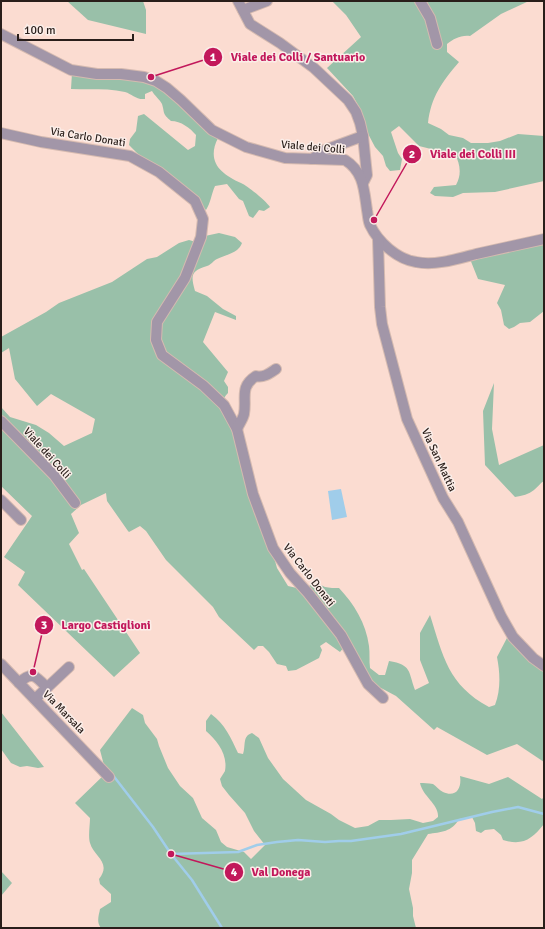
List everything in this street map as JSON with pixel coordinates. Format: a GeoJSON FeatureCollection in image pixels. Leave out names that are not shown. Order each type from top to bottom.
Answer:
{"type":"FeatureCollection","features":[{"type":"Feature","properties":{"kind":"street"},"geometry":{"type":"LineString","coordinates":[[267,1],[240,6],[250,24],[280,43],[314,68],[348,100],[356,112],[363,136],[367,175],[363,183]]}},
{"type":"Feature","properties":{"kind":"street"},"geometry":{"type":"LineString","coordinates":[[420,1],[430,18],[437,44]]}},
{"type":"Feature","properties":{"kind":"street","name":"Viale dei Colli"},"geometry":{"type":"LineString","coordinates":[[1,34],[71,70],[97,74],[121,74],[144,77],[156,81],[181,100],[212,130],[230,140],[256,151],[285,158],[345,160],[353,165],[359,173],[363,183],[370,224],[378,238],[396,254],[415,262],[432,263],[544,239]]}},
{"type":"Feature","properties":{"kind":"street","name":"Via Carlo Donati"},"geometry":{"type":"LineString","coordinates":[[1,133],[48,143],[130,156],[158,172],[195,201],[203,219],[201,238],[185,278],[157,322],[156,340],[162,354],[204,386],[224,405],[237,429],[253,494],[273,548],[290,573],[341,635],[368,684],[383,698]]}},
{"type":"Feature","properties":{"kind":"street"},"geometry":{"type":"LineString","coordinates":[[312,159],[325,150],[363,136]]}},
{"type":"Feature","properties":{"kind":"street","name":"Via San Mattia"},"geometry":{"type":"LineString","coordinates":[[378,238],[380,307],[382,324],[407,419],[443,498],[458,522],[501,616],[513,637],[532,658],[544,666]]}},
{"type":"Feature","properties":{"kind":"street"},"geometry":{"type":"LineString","coordinates":[[237,429],[244,415],[245,388],[250,380],[256,376],[260,377],[276,369]]}},
{"type":"Feature","properties":{"kind":"street","name":"Viale dei Colli"},"geometry":{"type":"LineString","coordinates":[[1,421],[54,474],[75,503]]}},
{"type":"Feature","properties":{"kind":"street"},"geometry":{"type":"LineString","coordinates":[[1,500],[21,520]]}},
{"type":"Feature","properties":{"kind":"street","name":"Via Marsala"},"geometry":{"type":"LineString","coordinates":[[1,664],[109,777]]}},
{"type":"Feature","properties":{"kind":"street"},"geometry":{"type":"LineString","coordinates":[[35,699],[69,667]]}},
{"type":"Feature","properties":{"kind":"street"},"geometry":{"type":"LineString","coordinates":[[19,683],[27,676],[32,675],[36,676],[47,688]]}},
{"type":"Feature","properties":{"kind":"green space"},"geometry":{"type":"Polygon","coordinates":[[[67,1],[143,1],[146,10],[146,34],[88,20],[67,1]]]}},
{"type":"Feature","properties":{"kind":"green space"},"geometry":{"type":"Polygon","coordinates":[[[332,1],[529,1],[501,14],[470,36],[460,37],[447,44],[447,52],[459,62],[438,90],[429,114],[428,123],[441,129],[449,135],[463,138],[471,143],[500,141],[518,134],[544,136],[544,181],[495,192],[463,193],[453,197],[435,196],[430,193],[434,187],[456,185],[458,181],[460,169],[455,154],[419,146],[399,126],[391,132],[398,153],[402,159],[400,170],[390,171],[386,166],[383,156],[375,147],[365,128],[359,107],[353,96],[327,68],[361,37],[346,15],[332,1]]]}},
{"type":"Feature","properties":{"kind":"green space"},"geometry":{"type":"Polygon","coordinates":[[[72,73],[141,79],[153,83],[172,97],[199,123],[218,138],[214,154],[215,160],[222,171],[227,176],[252,190],[270,207],[264,211],[259,210],[253,218],[249,216],[243,201],[239,199],[227,184],[215,186],[206,210],[183,188],[140,156],[129,145],[130,139],[136,131],[138,116],[144,114],[188,150],[195,146],[196,135],[194,132],[185,125],[171,121],[164,113],[162,104],[152,91],[145,94],[145,99],[142,99],[119,91],[71,89],[72,73]]]}},
{"type":"Feature","properties":{"kind":"green space"},"geometry":{"type":"Polygon","coordinates":[[[219,233],[235,237],[242,243],[238,249],[230,254],[197,270],[193,275],[193,281],[195,291],[207,296],[223,309],[236,316],[236,320],[215,312],[203,342],[228,372],[224,381],[228,387],[228,393],[224,399],[224,406],[227,411],[260,527],[269,539],[277,568],[288,586],[310,591],[309,586],[316,584],[339,588],[354,607],[365,629],[369,646],[370,668],[379,675],[385,675],[389,661],[402,665],[408,670],[415,690],[429,683],[420,660],[420,633],[430,615],[439,644],[449,668],[456,679],[464,689],[489,707],[495,705],[497,699],[499,669],[497,657],[508,636],[539,668],[544,671],[544,762],[517,744],[487,755],[437,727],[434,730],[396,696],[381,688],[368,689],[345,646],[340,652],[326,642],[320,646],[322,650],[319,658],[296,670],[288,671],[286,666],[277,664],[263,646],[258,646],[254,650],[219,617],[213,607],[166,560],[146,531],[140,526],[129,532],[107,501],[106,493],[81,505],[71,514],[79,533],[69,544],[82,570],[84,569],[140,653],[114,677],[18,585],[25,572],[4,557],[32,516],[1,486],[1,407],[10,417],[36,425],[49,433],[64,446],[92,433],[95,419],[51,394],[37,406],[15,379],[9,348],[1,353],[1,337],[59,303],[112,282],[147,259],[157,257],[179,243],[189,240],[196,242],[205,236],[219,233]]]}},
{"type":"Feature","properties":{"kind":"green space"},"geometry":{"type":"Polygon","coordinates":[[[544,243],[544,311],[530,322],[520,323],[509,329],[504,325],[501,310],[497,303],[505,285],[478,279],[470,259],[544,243]]]}},
{"type":"Feature","properties":{"kind":"green space"},"geometry":{"type":"Polygon","coordinates":[[[494,383],[492,429],[499,465],[544,445],[544,481],[528,494],[515,497],[485,465],[483,411],[494,383]]]}},
{"type":"Feature","properties":{"kind":"green space"},"geometry":{"type":"Polygon","coordinates":[[[132,708],[143,715],[145,723],[157,739],[168,768],[180,786],[193,798],[202,818],[216,830],[221,842],[227,847],[244,852],[251,859],[265,845],[254,831],[245,813],[222,786],[220,779],[225,771],[225,759],[221,748],[206,731],[206,721],[211,714],[224,727],[238,753],[243,754],[247,736],[252,733],[259,738],[268,758],[283,779],[306,800],[355,828],[368,826],[379,820],[410,819],[423,823],[433,821],[438,817],[438,812],[434,804],[424,792],[420,783],[433,784],[443,792],[451,794],[455,793],[459,788],[460,776],[489,784],[508,777],[542,799],[544,797],[544,824],[535,834],[522,842],[510,842],[503,840],[501,835],[494,829],[485,830],[481,833],[476,831],[475,823],[472,817],[459,819],[453,827],[446,831],[428,834],[412,860],[412,873],[409,889],[416,928],[101,928],[98,921],[100,909],[111,902],[111,894],[100,884],[99,879],[104,868],[89,840],[90,818],[75,803],[106,773],[100,750],[132,708]]]}},
{"type":"Feature","properties":{"kind":"green space"},"geometry":{"type":"Polygon","coordinates":[[[1,712],[44,767],[20,767],[11,763],[1,749],[1,712]]]}},
{"type":"Feature","properties":{"kind":"green space"},"geometry":{"type":"Polygon","coordinates":[[[1,871],[12,883],[1,896],[1,871]]]}},
{"type":"Feature","properties":{"kind":"water"},"geometry":{"type":"Polygon","coordinates":[[[341,489],[347,517],[332,520],[328,491],[341,489]]]}},
{"type":"Feature","properties":{"kind":"waterway"},"geometry":{"type":"LineString","coordinates":[[112,774],[192,880],[222,928]]}},
{"type":"Feature","properties":{"kind":"waterway"},"geometry":{"type":"LineString","coordinates":[[171,854],[238,852],[257,845],[298,840],[325,842],[351,841],[401,834],[518,807],[544,814]]}},
{"type":"Feature","properties":{"kind":"place","name":"Viale dei Colli / Santuario"},"geometry":{"type":"Point","coordinates":[151,77]}},
{"type":"Feature","properties":{"kind":"place","name":"Viale dei Colli III"},"geometry":{"type":"Point","coordinates":[374,220]}},
{"type":"Feature","properties":{"kind":"place","name":"Largo Castiglioni"},"geometry":{"type":"Point","coordinates":[33,672]}},
{"type":"Feature","properties":{"kind":"place","name":"Val Donega"},"geometry":{"type":"Point","coordinates":[171,854]}}]}
